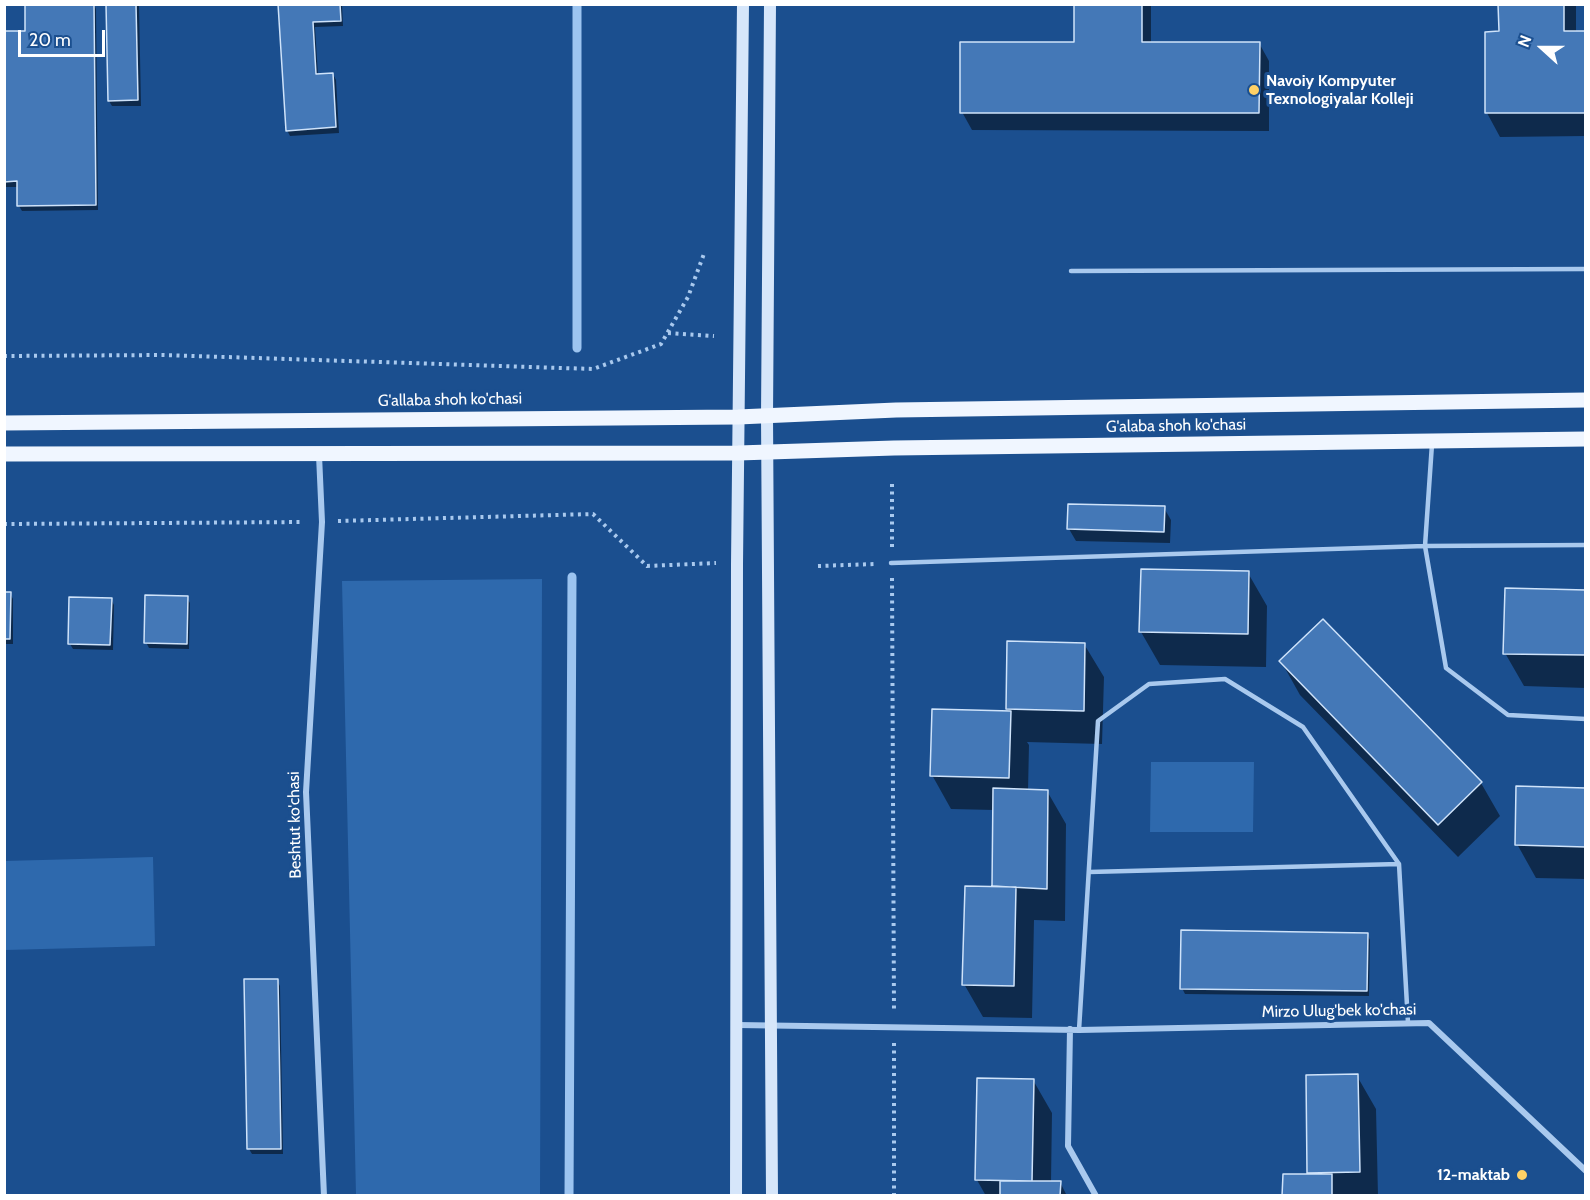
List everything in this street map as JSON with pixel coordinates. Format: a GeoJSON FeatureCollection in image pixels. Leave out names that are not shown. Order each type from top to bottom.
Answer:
{"type":"FeatureCollection","features":[{"type":"Feature","properties":{"kind":"main road"},"geometry":{"type":"LineString","coordinates":[[736,1196],[738,417],[743,4]]}},
{"type":"Feature","properties":{"kind":"main road"},"geometry":{"type":"LineString","coordinates":[[770,4],[767,416],[772,1196]]}},
{"type":"Feature","properties":{"kind":"main road","name":"G'alaba shoh ko'chasi"},"geometry":{"type":"LineString","coordinates":[[896,410],[1586,400]]}},
{"type":"Feature","properties":{"kind":"main road","name":"G'allaba shoh ko'chasi"},"geometry":{"type":"LineString","coordinates":[[4,423],[738,417],[896,410]]}},
{"type":"Feature","properties":{"kind":"main road","name":"G'alaba shoh ko'chasi"},"geometry":{"type":"LineString","coordinates":[[768,452],[906,448],[1586,439]]}},
{"type":"Feature","properties":{"kind":"main road"},"geometry":{"type":"LineString","coordinates":[[4,454],[768,452]]}},
{"type":"Feature","properties":{"kind":"street","name":"Beshtut ko'chasi"},"geometry":{"type":"LineString","coordinates":[[319,454],[322,522],[306,792],[324,1196]]}},
{"type":"Feature","properties":{"kind":"street","name":"Mirzo Ulug'bek ko'chasi"},"geometry":{"type":"LineString","coordinates":[[736,1025],[1079,1030],[1429,1023],[1586,1171]]}},
{"type":"Feature","properties":{"kind":"street"},"geometry":{"type":"LineString","coordinates":[[1070,1029],[1068,1146],[1096,1196]]}},
{"type":"Feature","properties":{"kind":"lane"},"geometry":{"type":"LineString","coordinates":[[1071,271],[1586,269]]}},
{"type":"Feature","properties":{"kind":"lane"},"geometry":{"type":"LineString","coordinates":[[1432,441],[1425,546],[1446,668],[1508,715],[1586,719]]}},
{"type":"Feature","properties":{"kind":"lane"},"geometry":{"type":"LineString","coordinates":[[891,563],[1425,546],[1586,545]]}},
{"type":"Feature","properties":{"kind":"lane"},"geometry":{"type":"LineString","coordinates":[[1079,1030],[1098,721],[1149,684],[1225,679],[1303,727],[1400,864],[1408,1023]]}},
{"type":"Feature","properties":{"kind":"lane"},"geometry":{"type":"LineString","coordinates":[[1089,872],[1400,864]]}},
{"type":"Feature","properties":{"kind":"path"},"geometry":{"type":"LineString","coordinates":[[4,356],[164,355],[593,369],[661,344],[688,297],[705,251]]}},
{"type":"Feature","properties":{"kind":"path"},"geometry":{"type":"LineString","coordinates":[[668,333],[714,336]]}},
{"type":"Feature","properties":{"kind":"path"},"geometry":{"type":"LineString","coordinates":[[892,483],[894,1196]]}},
{"type":"Feature","properties":{"kind":"path"},"geometry":{"type":"LineString","coordinates":[[4,524],[322,522],[593,514],[647,566],[716,563]]}},
{"type":"Feature","properties":{"kind":"path"},"geometry":{"type":"LineString","coordinates":[[818,566],[891,563]]}},
{"type":"Feature","properties":{"kind":"shaded area"},"geometry":{"type":"Polygon","coordinates":[[[542,579],[540,1195],[356,1195],[342,581],[542,579]]]}},
{"type":"Feature","properties":{"kind":"shaded area"},"geometry":{"type":"Polygon","coordinates":[[[1151,762],[1254,762],[1253,832],[1150,832],[1151,762]]]}},
{"type":"Feature","properties":{"kind":"shaded area"},"geometry":{"type":"Polygon","coordinates":[[[153,857],[155,946],[5,950],[5,861],[153,857]]]}},
{"type":"Feature","properties":{"kind":"building"},"geometry":{"type":"Polygon","coordinates":[[[25,4],[94,4],[96,205],[17,206],[17,181],[4,182],[4,31],[25,31],[25,4]]]}},
{"type":"Feature","properties":{"kind":"building"},"geometry":{"type":"Polygon","coordinates":[[[106,4],[136,4],[138,100],[108,101],[106,4]]]}},
{"type":"Feature","properties":{"kind":"building"},"geometry":{"type":"Polygon","coordinates":[[[278,4],[340,4],[341,21],[313,22],[316,74],[333,73],[336,127],[286,131],[278,4]]]}},
{"type":"Feature","properties":{"kind":"building"},"geometry":{"type":"Polygon","coordinates":[[[1074,4],[1142,4],[1142,42],[1260,42],[1259,113],[960,113],[960,42],[1074,42],[1074,4]]]}},
{"type":"Feature","properties":{"kind":"building"},"geometry":{"type":"Polygon","coordinates":[[[1498,4],[1564,4],[1564,31],[1586,31],[1586,113],[1485,113],[1485,32],[1499,31],[1498,4]]]}},
{"type":"Feature","properties":{"kind":"building"},"geometry":{"type":"Polygon","coordinates":[[[1068,504],[1165,506],[1164,532],[1067,529],[1068,504]]]}},
{"type":"Feature","properties":{"kind":"building"},"geometry":{"type":"Polygon","coordinates":[[[1141,569],[1249,571],[1248,634],[1139,632],[1141,569]]]}},
{"type":"Feature","properties":{"kind":"building"},"geometry":{"type":"Polygon","coordinates":[[[1505,588],[1586,590],[1586,655],[1503,654],[1505,588]]]}},
{"type":"Feature","properties":{"kind":"building"},"geometry":{"type":"Polygon","coordinates":[[[4,592],[11,592],[10,639],[4,639],[4,592]]]}},
{"type":"Feature","properties":{"kind":"building"},"geometry":{"type":"Polygon","coordinates":[[[145,595],[188,596],[187,644],[144,643],[145,595]]]}},
{"type":"Feature","properties":{"kind":"building"},"geometry":{"type":"Polygon","coordinates":[[[69,597],[112,598],[110,645],[68,644],[69,597]]]}},
{"type":"Feature","properties":{"kind":"building"},"geometry":{"type":"Polygon","coordinates":[[[1323,619],[1482,782],[1438,825],[1279,661],[1323,619]]]}},
{"type":"Feature","properties":{"kind":"building"},"geometry":{"type":"Polygon","coordinates":[[[1007,641],[1085,643],[1084,711],[1006,709],[1007,641]]]}},
{"type":"Feature","properties":{"kind":"building"},"geometry":{"type":"Polygon","coordinates":[[[932,709],[1011,711],[1009,778],[930,776],[932,709]]]}},
{"type":"Feature","properties":{"kind":"building"},"geometry":{"type":"Polygon","coordinates":[[[1516,786],[1586,788],[1586,847],[1515,845],[1516,786]]]}},
{"type":"Feature","properties":{"kind":"building"},"geometry":{"type":"Polygon","coordinates":[[[993,788],[1048,790],[1047,889],[992,886],[993,788]]]}},
{"type":"Feature","properties":{"kind":"building"},"geometry":{"type":"Polygon","coordinates":[[[965,886],[1016,887],[1014,986],[962,985],[965,886]]]}},
{"type":"Feature","properties":{"kind":"building"},"geometry":{"type":"Polygon","coordinates":[[[1181,930],[1368,933],[1367,991],[1180,989],[1181,930]]]}},
{"type":"Feature","properties":{"kind":"building"},"geometry":{"type":"Polygon","coordinates":[[[244,979],[278,979],[281,1149],[247,1149],[244,979]]]}},
{"type":"Feature","properties":{"kind":"building"},"geometry":{"type":"Polygon","coordinates":[[[1358,1074],[1360,1172],[1307,1173],[1306,1075],[1358,1074]]]}},
{"type":"Feature","properties":{"kind":"building"},"geometry":{"type":"Polygon","coordinates":[[[977,1078],[1034,1079],[1032,1181],[975,1180],[977,1078]]]}},
{"type":"Feature","properties":{"kind":"building"},"geometry":{"type":"Polygon","coordinates":[[[1283,1174],[1332,1174],[1332,1196],[1282,1196],[1283,1174]]]}},
{"type":"Feature","properties":{"kind":"building"},"geometry":{"type":"Polygon","coordinates":[[[1000,1181],[1061,1181],[1060,1196],[1000,1196],[1000,1181]]]}},
{"type":"Feature","properties":{"kind":"waterway"},"geometry":{"type":"LineString","coordinates":[[577,4],[577,348]]}},
{"type":"Feature","properties":{"kind":"waterway"},"geometry":{"type":"LineString","coordinates":[[569,1196],[572,577]]}},
{"type":"Feature","properties":{"kind":"place","name":"Navoiy Kompyuter Texnologiyalar Kolleji"},"geometry":{"type":"Point","coordinates":[1254,90]}},
{"type":"Feature","properties":{"kind":"place","name":"12-maktab"},"geometry":{"type":"Point","coordinates":[1522,1175]}}]}
